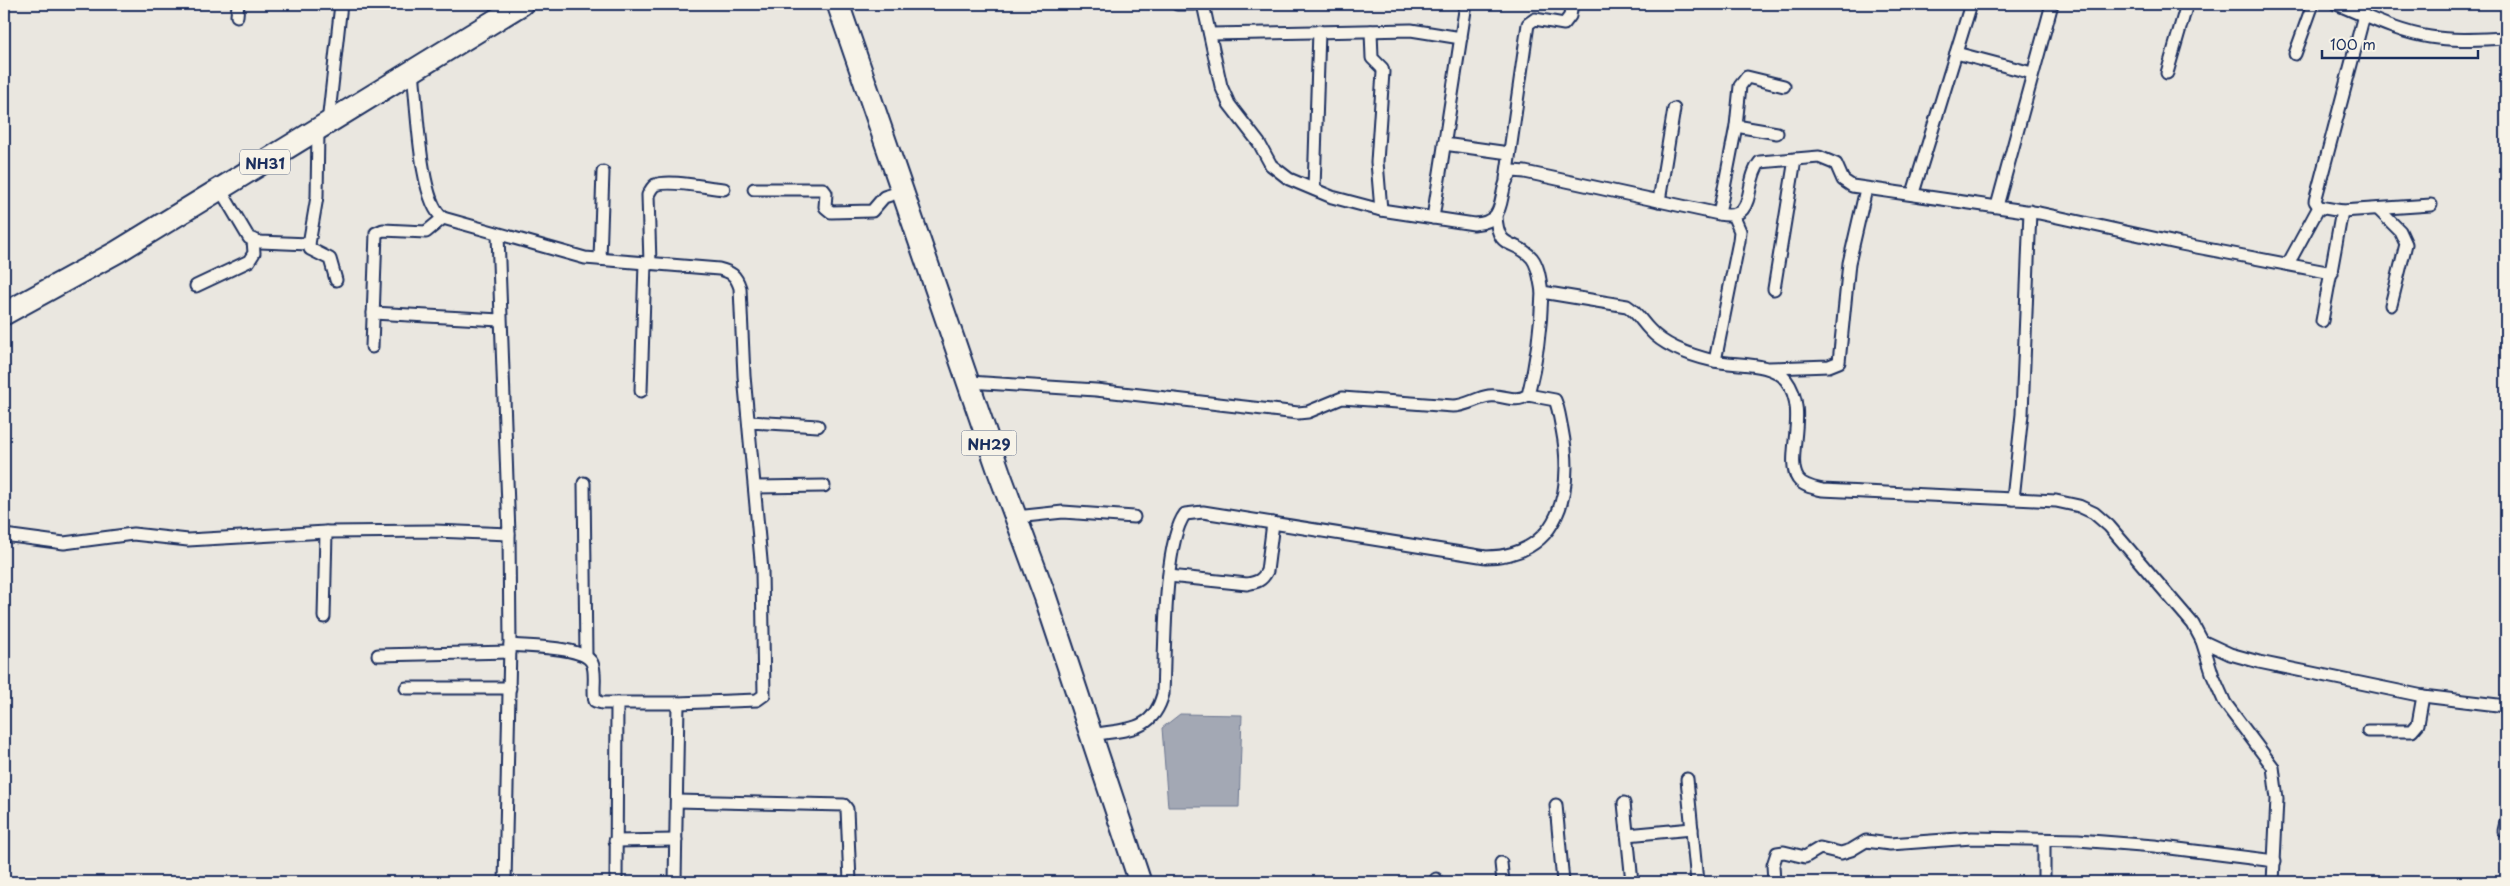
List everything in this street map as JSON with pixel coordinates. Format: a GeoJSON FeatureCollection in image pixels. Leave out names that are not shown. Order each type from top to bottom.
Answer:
{"type":"FeatureCollection","features":[{"type":"Feature","properties":{"kind":"highway","name":"NH31"},"geometry":{"type":"LineString","coordinates":[[4,314],[117,252],[522,4]]}},
{"type":"Feature","properties":{"kind":"highway","name":"NH29"},"geometry":{"type":"LineString","coordinates":[[838,4],[1045,596],[1140,882]]}},
{"type":"Feature","properties":{"kind":"street"},"geometry":{"type":"LineString","coordinates":[[237,16],[238,4]]}},
{"type":"Feature","properties":{"kind":"street"},"geometry":{"type":"LineString","coordinates":[[336,280],[330,259],[310,249],[309,244],[317,197],[323,127],[341,4]]}},
{"type":"Feature","properties":{"kind":"street"},"geometry":{"type":"LineString","coordinates":[[1177,4],[1195,4]]}},
{"type":"Feature","properties":{"kind":"street"},"geometry":{"type":"LineString","coordinates":[[1204,4],[1221,86],[1229,104],[1259,143],[1271,165],[1288,179],[1332,197],[1381,210],[1474,224],[1486,224],[1496,216],[1501,206],[1528,24],[1535,19],[1564,24],[1570,16],[1572,4]]}},
{"type":"Feature","properties":{"kind":"street"},"geometry":{"type":"LineString","coordinates":[[1433,218],[1466,4]]}},
{"type":"Feature","properties":{"kind":"street"},"geometry":{"type":"LineString","coordinates":[[1913,193],[1971,4]]}},
{"type":"Feature","properties":{"kind":"street"},"geometry":{"type":"LineString","coordinates":[[1998,206],[2032,73],[2052,4]]}},
{"type":"Feature","properties":{"kind":"street"},"geometry":{"type":"LineString","coordinates":[[2167,73],[2187,4]]}},
{"type":"Feature","properties":{"kind":"street"},"geometry":{"type":"LineString","coordinates":[[2295,54],[2313,4]]}},
{"type":"Feature","properties":{"kind":"street"},"geometry":{"type":"LineString","coordinates":[[2336,4],[2408,32],[2430,37],[2457,40],[2506,38]]}},
{"type":"Feature","properties":{"kind":"street"},"geometry":{"type":"LineString","coordinates":[[2364,15],[2315,201],[2319,207],[2342,211],[2431,205]]}},
{"type":"Feature","properties":{"kind":"street"},"geometry":{"type":"LineString","coordinates":[[1210,34],[1411,30],[1462,38]]}},
{"type":"Feature","properties":{"kind":"street"},"geometry":{"type":"LineString","coordinates":[[1314,189],[1319,31]]}},
{"type":"Feature","properties":{"kind":"street"},"geometry":{"type":"LineString","coordinates":[[1371,31],[1372,58],[1382,68],[1383,72],[1377,162],[1381,210]]}},
{"type":"Feature","properties":{"kind":"street"},"geometry":{"type":"LineString","coordinates":[[1956,53],[2032,73]]}},
{"type":"Feature","properties":{"kind":"street"},"geometry":{"type":"LineString","coordinates":[[378,655],[510,649],[575,652],[586,656],[592,663],[595,701],[617,704],[757,700],[764,695],[762,571],[750,422],[744,376],[740,288],[737,278],[731,272],[719,269],[585,258],[443,218],[434,209],[425,183],[413,72]]}},
{"type":"Feature","properties":{"kind":"street"},"geometry":{"type":"LineString","coordinates":[[1719,214],[1736,126],[1740,86],[1743,80],[1753,78],[1784,86]]}},
{"type":"Feature","properties":{"kind":"street"},"geometry":{"type":"LineString","coordinates":[[1659,201],[1674,109]]}},
{"type":"Feature","properties":{"kind":"street"},"geometry":{"type":"LineString","coordinates":[[1736,126],[1777,133]]}},
{"type":"Feature","properties":{"kind":"street"},"geometry":{"type":"LineString","coordinates":[[1444,144],[1509,153]]}},
{"type":"Feature","properties":{"kind":"street"},"geometry":{"type":"LineString","coordinates":[[1506,179],[1514,172],[1525,172],[1719,214],[1733,215],[1743,212],[1747,205],[1751,177],[1760,162],[1819,157],[1829,159],[1836,164],[1843,180],[1852,186],[1913,193],[2030,211],[2332,272]]}},
{"type":"Feature","properties":{"kind":"street"},"geometry":{"type":"LineString","coordinates":[[1774,289],[1794,159]]}},
{"type":"Feature","properties":{"kind":"street"},"geometry":{"type":"LineString","coordinates":[[600,260],[603,172]]}},
{"type":"Feature","properties":{"kind":"street"},"geometry":{"type":"LineString","coordinates":[[641,391],[648,264],[648,195],[654,186],[670,183],[724,189]]}},
{"type":"Feature","properties":{"kind":"street"},"geometry":{"type":"LineString","coordinates":[[220,189],[245,233],[254,240],[309,244]]}},
{"type":"Feature","properties":{"kind":"street"},"geometry":{"type":"LineString","coordinates":[[754,189],[824,189],[826,193],[825,207],[831,212],[872,211],[875,210],[884,197],[903,191]]}},
{"type":"Feature","properties":{"kind":"street"},"geometry":{"type":"LineString","coordinates":[[1542,292],[1627,306],[1636,312],[1656,336],[1693,355],[1715,361],[1767,368],[1829,366],[1839,362],[1848,272],[1866,189]]}},
{"type":"Feature","properties":{"kind":"street"},"geometry":{"type":"LineString","coordinates":[[2288,264],[2319,207]]}},
{"type":"Feature","properties":{"kind":"street"},"geometry":{"type":"LineString","coordinates":[[2378,209],[2400,232],[2406,244],[2391,305]]}},
{"type":"Feature","properties":{"kind":"street"},"geometry":{"type":"LineString","coordinates":[[2013,499],[2022,414],[2030,211]]}},
{"type":"Feature","properties":{"kind":"street"},"geometry":{"type":"LineString","coordinates":[[2322,321],[2342,211]]}},
{"type":"Feature","properties":{"kind":"street"},"geometry":{"type":"LineString","coordinates":[[1715,361],[1739,241],[1738,223],[1733,215]]}},
{"type":"Feature","properties":{"kind":"street"},"geometry":{"type":"LineString","coordinates":[[1496,216],[1497,231],[1501,238],[1525,252],[1537,266],[1542,292],[1540,338],[1528,395]]}},
{"type":"Feature","properties":{"kind":"street"},"geometry":{"type":"LineString","coordinates":[[372,347],[376,233],[383,230],[426,232],[443,218]]}},
{"type":"Feature","properties":{"kind":"street"},"geometry":{"type":"LineString","coordinates":[[498,234],[509,534],[510,688],[505,882]]}},
{"type":"Feature","properties":{"kind":"street"},"geometry":{"type":"LineString","coordinates":[[196,286],[249,261],[254,253],[254,240]]}},
{"type":"Feature","properties":{"kind":"street"},"geometry":{"type":"LineString","coordinates":[[373,314],[500,320]]}},
{"type":"Feature","properties":{"kind":"street"},"geometry":{"type":"LineString","coordinates":[[1767,368],[1781,374],[1787,380],[1795,398],[1797,410],[1794,467],[1798,479],[1808,486],[1822,490],[2056,501],[2079,506],[2094,513],[2109,526],[2186,615],[2202,641],[2213,676],[2225,703],[2273,767],[2277,799],[2273,882]]}},
{"type":"Feature","properties":{"kind":"street"},"geometry":{"type":"LineString","coordinates":[[969,382],[1096,390],[1298,413],[1308,412],[1342,398],[1453,406],[1467,404],[1490,396],[1518,400],[1528,395],[1555,400],[1567,464],[1563,498],[1553,524],[1533,545],[1518,554],[1504,557],[1462,555],[1203,512],[1186,514],[1181,519],[1169,576],[1163,694],[1160,707],[1154,718],[1141,725],[1091,735]]}},
{"type":"Feature","properties":{"kind":"street"},"geometry":{"type":"LineString","coordinates":[[750,422],[818,426]]}},
{"type":"Feature","properties":{"kind":"street"},"geometry":{"type":"LineString","coordinates":[[584,484],[586,656]]}},
{"type":"Feature","properties":{"kind":"street"},"geometry":{"type":"LineString","coordinates":[[755,487],[824,486]]}},
{"type":"Feature","properties":{"kind":"street"},"geometry":{"type":"LineString","coordinates":[[1016,517],[1064,512],[1134,517]]}},
{"type":"Feature","properties":{"kind":"street"},"geometry":{"type":"LineString","coordinates":[[1169,576],[1247,584],[1257,582],[1264,578],[1267,571],[1273,523]]}},
{"type":"Feature","properties":{"kind":"street"},"geometry":{"type":"LineString","coordinates":[[4,535],[70,543],[133,534],[188,540],[326,532],[435,531],[509,534]]}},
{"type":"Feature","properties":{"kind":"street"},"geometry":{"type":"LineString","coordinates":[[324,617],[326,532]]}},
{"type":"Feature","properties":{"kind":"street"},"geometry":{"type":"LineString","coordinates":[[2202,641],[2249,659],[2423,696],[2506,706]]}},
{"type":"Feature","properties":{"kind":"street"},"geometry":{"type":"LineString","coordinates":[[406,688],[510,688]]}},
{"type":"Feature","properties":{"kind":"street"},"geometry":{"type":"LineString","coordinates":[[2368,731],[2412,731],[2418,724],[2423,696]]}},
{"type":"Feature","properties":{"kind":"street"},"geometry":{"type":"LineString","coordinates":[[676,882],[678,703]]}},
{"type":"Feature","properties":{"kind":"street"},"geometry":{"type":"LineString","coordinates":[[616,882],[617,704]]}},
{"type":"Feature","properties":{"kind":"street"},"geometry":{"type":"LineString","coordinates":[[1688,779],[1697,882]]}},
{"type":"Feature","properties":{"kind":"street"},"geometry":{"type":"LineString","coordinates":[[677,801],[844,805],[847,809],[850,882]]}},
{"type":"Feature","properties":{"kind":"street"},"geometry":{"type":"LineString","coordinates":[[1624,803],[1632,882]]}},
{"type":"Feature","properties":{"kind":"street"},"geometry":{"type":"LineString","coordinates":[[1556,805],[1563,882]]}},
{"type":"Feature","properties":{"kind":"street"},"geometry":{"type":"LineString","coordinates":[[1627,835],[1692,829]]}},
{"type":"Feature","properties":{"kind":"street"},"geometry":{"type":"LineString","coordinates":[[1774,882],[1774,858],[1777,853],[1784,852],[1800,857],[1808,856],[1820,848],[1845,852],[1866,841],[1890,844],[1972,838],[2044,840],[2154,846],[2275,861]]}},
{"type":"Feature","properties":{"kind":"street"},"geometry":{"type":"LineString","coordinates":[[615,841],[676,840]]}},
{"type":"Feature","properties":{"kind":"street"},"geometry":{"type":"LineString","coordinates":[[2044,840],[2044,882]]}},
{"type":"Feature","properties":{"kind":"street"},"geometry":{"type":"LineString","coordinates":[[1501,863],[1503,882]]}},
{"type":"Feature","properties":{"kind":"shaded area"},"geometry":{"type":"Polygon","coordinates":[[[1180,714],[1242,715],[1239,807],[1168,807],[1162,728],[1180,714]]]}}]}
